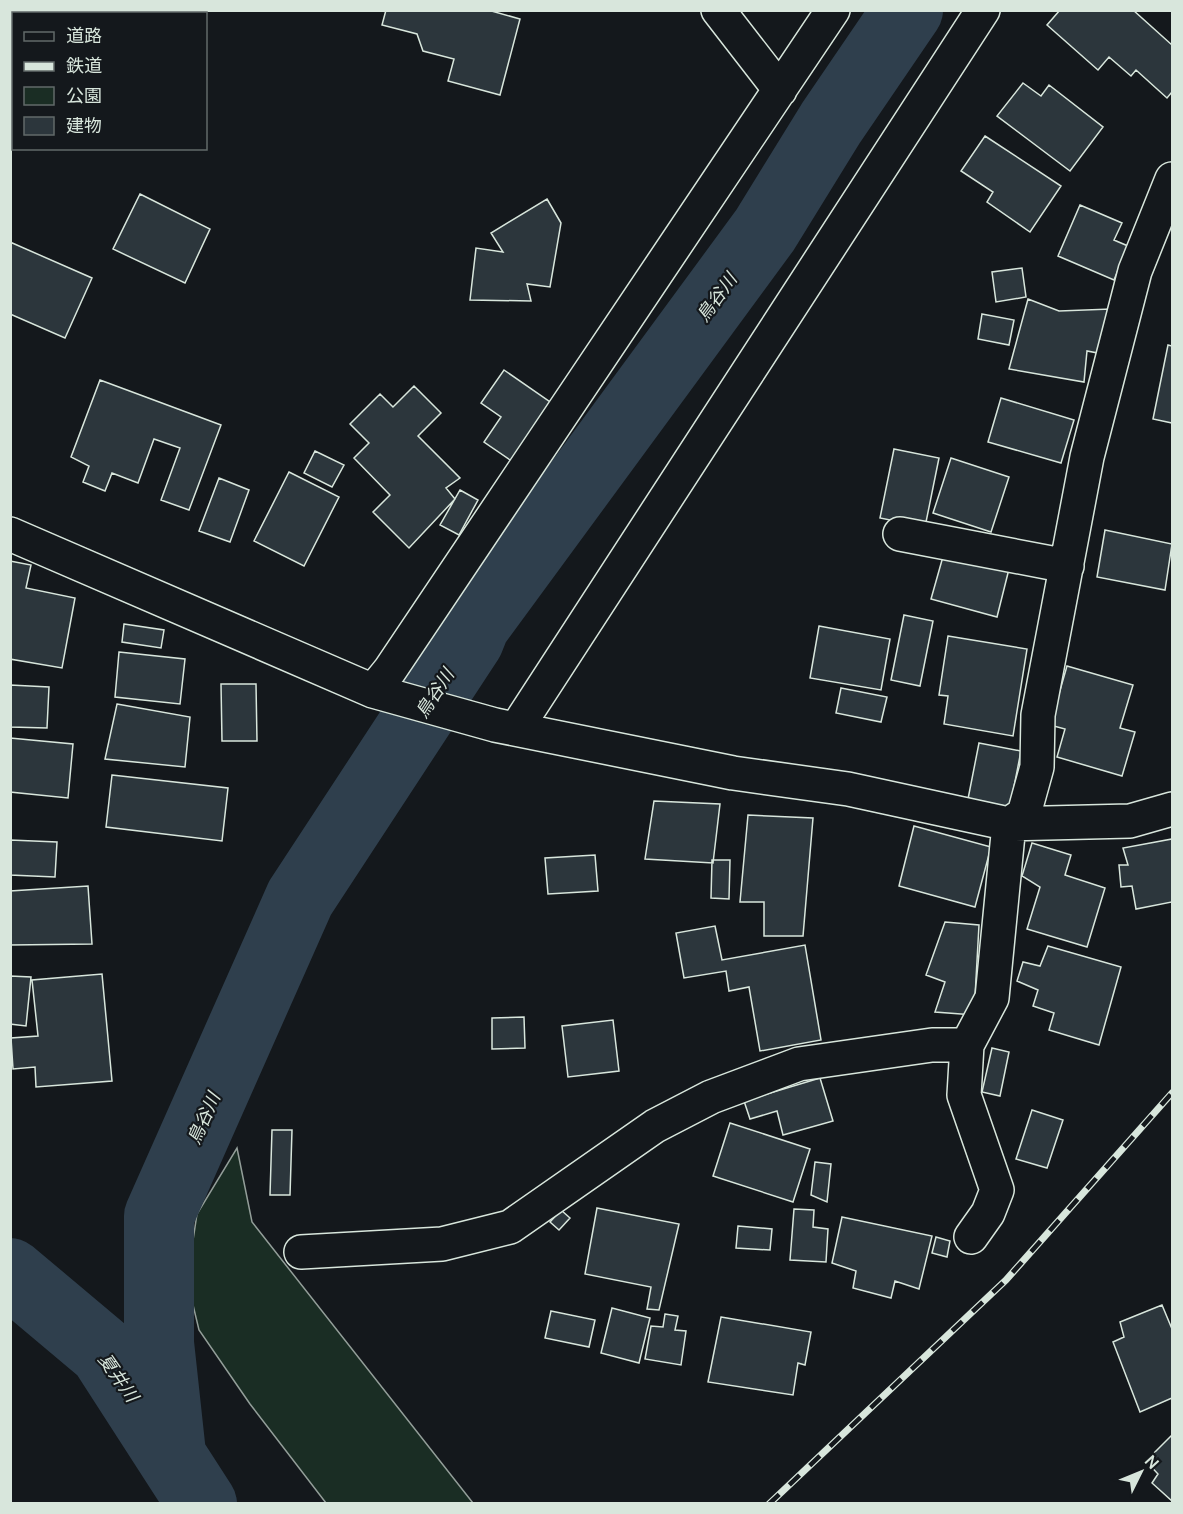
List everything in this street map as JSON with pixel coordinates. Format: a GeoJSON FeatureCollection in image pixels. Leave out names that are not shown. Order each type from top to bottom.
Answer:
{"type":"FeatureCollection","features":[{"type":"Feature","properties":{"kind":"street"},"geometry":{"type":"LineString","coordinates":[[718,10],[780,90]]}},
{"type":"Feature","properties":{"kind":"street"},"geometry":{"type":"LineString","coordinates":[[386,695],[390,670],[833,10]]}},
{"type":"Feature","properties":{"kind":"street"},"geometry":{"type":"LineString","coordinates":[[506,727],[983,10]]}},
{"type":"Feature","properties":{"kind":"street"},"geometry":{"type":"LineString","coordinates":[[1009,824],[1024,814],[1037,767],[1038,715],[1087,457],[1135,271],[1173,179]]}},
{"type":"Feature","properties":{"kind":"street"},"geometry":{"type":"LineString","coordinates":[[10,534],[386,695],[506,727],[733,773],[848,789],[1009,824],[1130,821],[1173,809]]}},
{"type":"Feature","properties":{"kind":"street"},"geometry":{"type":"LineString","coordinates":[[900,534],[1067,566]]}},
{"type":"Feature","properties":{"kind":"street"},"geometry":{"type":"LineString","coordinates":[[971,1237],[988,1213],[997,1191],[964,1095],[967,1045],[992,998],[1009,824]]}},
{"type":"Feature","properties":{"kind":"street"},"geometry":{"type":"LineString","coordinates":[[301,1252],[442,1244],[510,1227],[655,1126],[711,1097],[799,1064],[932,1045],[967,1045]]}},
{"type":"Feature","properties":{"kind":"green space"},"geometry":{"type":"Polygon","coordinates":[[[237,1148],[252,1222],[473,1503],[326,1503],[250,1404],[199,1330],[187,1280],[197,1214],[237,1148]]]}},
{"type":"Feature","properties":{"kind":"building"},"geometry":{"type":"Polygon","coordinates":[[[32,10],[68,10],[68,12],[32,12],[32,10]]]}},
{"type":"Feature","properties":{"kind":"building"},"geometry":{"type":"Polygon","coordinates":[[[386,10],[488,10],[520,19],[500,95],[448,81],[454,59],[423,51],[417,34],[382,25],[386,10]]]}},
{"type":"Feature","properties":{"kind":"building"},"geometry":{"type":"Polygon","coordinates":[[[1060,10],[1133,10],[1172,45],[1172,92],[1167,98],[1136,70],[1131,76],[1109,57],[1098,70],[1047,25],[1060,10]]]}},
{"type":"Feature","properties":{"kind":"building"},"geometry":{"type":"Polygon","coordinates":[[[1023,83],[1041,96],[1049,85],[1103,127],[1070,171],[997,116],[1023,83]]]}},
{"type":"Feature","properties":{"kind":"building"},"geometry":{"type":"Polygon","coordinates":[[[985,136],[1061,186],[1030,232],[987,202],[993,192],[961,171],[985,136]]]}},
{"type":"Feature","properties":{"kind":"building"},"geometry":{"type":"Polygon","coordinates":[[[140,194],[210,229],[185,283],[113,249],[140,194]]]}},
{"type":"Feature","properties":{"kind":"building"},"geometry":{"type":"Polygon","coordinates":[[[547,199],[561,223],[550,287],[527,284],[531,301],[470,300],[476,248],[503,252],[491,233],[547,199]]]}},
{"type":"Feature","properties":{"kind":"building"},"geometry":{"type":"Polygon","coordinates":[[[1080,205],[1122,223],[1114,240],[1128,246],[1114,280],[1058,256],[1080,205]]]}},
{"type":"Feature","properties":{"kind":"building"},"geometry":{"type":"Polygon","coordinates":[[[10,242],[92,278],[65,338],[10,314],[10,242]]]}},
{"type":"Feature","properties":{"kind":"building"},"geometry":{"type":"Polygon","coordinates":[[[1022,268],[1026,297],[996,302],[992,272],[1022,268]]]}},
{"type":"Feature","properties":{"kind":"building"},"geometry":{"type":"Polygon","coordinates":[[[1028,299],[1059,311],[1111,309],[1103,354],[1087,351],[1084,382],[1009,369],[1028,299]]]}},
{"type":"Feature","properties":{"kind":"building"},"geometry":{"type":"Polygon","coordinates":[[[982,314],[1014,320],[1009,345],[978,339],[982,314]]]}},
{"type":"Feature","properties":{"kind":"building"},"geometry":{"type":"Polygon","coordinates":[[[1168,345],[1172,346],[1172,423],[1153,419],[1168,345]]]}},
{"type":"Feature","properties":{"kind":"building"},"geometry":{"type":"Polygon","coordinates":[[[504,370],[553,404],[513,462],[484,442],[501,417],[481,403],[504,370]]]}},
{"type":"Feature","properties":{"kind":"building"},"geometry":{"type":"Polygon","coordinates":[[[100,380],[221,425],[189,510],[161,500],[180,448],[154,439],[138,483],[112,473],[105,491],[83,482],[89,466],[71,457],[100,380]]]}},
{"type":"Feature","properties":{"kind":"building"},"geometry":{"type":"Polygon","coordinates":[[[414,386],[441,413],[418,436],[460,478],[446,488],[455,499],[409,548],[373,512],[390,495],[354,458],[369,443],[350,424],[380,394],[393,407],[414,386]]]}},
{"type":"Feature","properties":{"kind":"building"},"geometry":{"type":"Polygon","coordinates":[[[1001,398],[1074,420],[1061,463],[988,442],[1001,398]]]}},
{"type":"Feature","properties":{"kind":"building"},"geometry":{"type":"Polygon","coordinates":[[[894,449],[939,458],[925,527],[880,518],[894,449]]]}},
{"type":"Feature","properties":{"kind":"building"},"geometry":{"type":"Polygon","coordinates":[[[315,451],[344,465],[332,487],[304,473],[315,451]]]}},
{"type":"Feature","properties":{"kind":"building"},"geometry":{"type":"Polygon","coordinates":[[[951,458],[1009,477],[991,532],[933,513],[951,458]]]}},
{"type":"Feature","properties":{"kind":"building"},"geometry":{"type":"Polygon","coordinates":[[[289,472],[339,497],[304,566],[254,541],[289,472]]]}},
{"type":"Feature","properties":{"kind":"building"},"geometry":{"type":"Polygon","coordinates":[[[219,478],[249,490],[230,542],[199,531],[219,478]]]}},
{"type":"Feature","properties":{"kind":"building"},"geometry":{"type":"Polygon","coordinates":[[[460,490],[478,500],[459,535],[440,525],[460,490]]]}},
{"type":"Feature","properties":{"kind":"building"},"geometry":{"type":"Polygon","coordinates":[[[1105,530],[1172,544],[1165,590],[1097,577],[1105,530]]]}},
{"type":"Feature","properties":{"kind":"building"},"geometry":{"type":"Polygon","coordinates":[[[944,553],[1009,569],[997,617],[931,599],[944,553]]]}},
{"type":"Feature","properties":{"kind":"building"},"geometry":{"type":"Polygon","coordinates":[[[10,561],[31,565],[26,588],[75,598],[62,668],[10,659],[10,561]]]}},
{"type":"Feature","properties":{"kind":"building"},"geometry":{"type":"Polygon","coordinates":[[[904,615],[933,621],[920,686],[891,680],[904,615]]]}},
{"type":"Feature","properties":{"kind":"building"},"geometry":{"type":"Polygon","coordinates":[[[124,624],[164,630],[161,648],[122,642],[124,624]]]}},
{"type":"Feature","properties":{"kind":"building"},"geometry":{"type":"Polygon","coordinates":[[[819,626],[890,639],[881,690],[810,678],[819,626]]]}},
{"type":"Feature","properties":{"kind":"building"},"geometry":{"type":"Polygon","coordinates":[[[948,636],[1027,649],[1013,736],[944,724],[948,696],[939,695],[948,636]]]}},
{"type":"Feature","properties":{"kind":"building"},"geometry":{"type":"Polygon","coordinates":[[[119,652],[185,659],[180,704],[115,697],[119,652]]]}},
{"type":"Feature","properties":{"kind":"building"},"geometry":{"type":"Polygon","coordinates":[[[1067,666],[1133,685],[1120,728],[1135,732],[1122,776],[1057,757],[1065,729],[1050,725],[1067,666]]]}},
{"type":"Feature","properties":{"kind":"building"},"geometry":{"type":"Polygon","coordinates":[[[221,684],[256,684],[257,741],[222,741],[221,684]]]}},
{"type":"Feature","properties":{"kind":"building"},"geometry":{"type":"Polygon","coordinates":[[[10,685],[49,687],[47,728],[10,727],[10,685]]]}},
{"type":"Feature","properties":{"kind":"building"},"geometry":{"type":"Polygon","coordinates":[[[841,688],[887,697],[881,722],[836,713],[841,688]]]}},
{"type":"Feature","properties":{"kind":"building"},"geometry":{"type":"Polygon","coordinates":[[[117,704],[190,717],[185,767],[105,759],[117,704]]]}},
{"type":"Feature","properties":{"kind":"building"},"geometry":{"type":"Polygon","coordinates":[[[10,738],[73,744],[68,798],[10,792],[10,738]]]}},
{"type":"Feature","properties":{"kind":"building"},"geometry":{"type":"Polygon","coordinates":[[[979,743],[1021,751],[1010,807],[968,799],[979,743]]]}},
{"type":"Feature","properties":{"kind":"building"},"geometry":{"type":"Polygon","coordinates":[[[112,775],[228,788],[222,841],[106,827],[112,775]]]}},
{"type":"Feature","properties":{"kind":"building"},"geometry":{"type":"Polygon","coordinates":[[[654,801],[720,804],[713,863],[645,859],[654,801]]]}},
{"type":"Feature","properties":{"kind":"building"},"geometry":{"type":"Polygon","coordinates":[[[748,815],[813,818],[803,936],[764,936],[764,902],[740,902],[748,815]]]}},
{"type":"Feature","properties":{"kind":"building"},"geometry":{"type":"Polygon","coordinates":[[[914,826],[991,847],[975,907],[899,886],[914,826]]]}},
{"type":"Feature","properties":{"kind":"building"},"geometry":{"type":"Polygon","coordinates":[[[1172,839],[1172,902],[1136,909],[1132,886],[1121,887],[1119,865],[1128,865],[1123,848],[1172,839]]]}},
{"type":"Feature","properties":{"kind":"building"},"geometry":{"type":"Polygon","coordinates":[[[10,840],[57,842],[55,877],[10,875],[10,840]]]}},
{"type":"Feature","properties":{"kind":"building"},"geometry":{"type":"Polygon","coordinates":[[[1032,843],[1071,855],[1065,875],[1105,888],[1087,947],[1027,929],[1040,887],[1022,876],[1032,843]]]}},
{"type":"Feature","properties":{"kind":"building"},"geometry":{"type":"Polygon","coordinates":[[[595,855],[598,891],[548,894],[545,858],[595,855]]]}},
{"type":"Feature","properties":{"kind":"building"},"geometry":{"type":"Polygon","coordinates":[[[712,860],[730,860],[729,899],[711,898],[712,860]]]}},
{"type":"Feature","properties":{"kind":"building"},"geometry":{"type":"Polygon","coordinates":[[[88,886],[92,944],[10,945],[10,891],[88,886]]]}},
{"type":"Feature","properties":{"kind":"building"},"geometry":{"type":"Polygon","coordinates":[[[945,922],[979,925],[974,1015],[935,1012],[945,982],[926,975],[945,922]]]}},
{"type":"Feature","properties":{"kind":"building"},"geometry":{"type":"Polygon","coordinates":[[[715,926],[722,960],[805,945],[821,1040],[760,1051],[749,987],[729,991],[726,971],[684,978],[676,933],[715,926]]]}},
{"type":"Feature","properties":{"kind":"building"},"geometry":{"type":"Polygon","coordinates":[[[1048,946],[1121,967],[1099,1045],[1049,1030],[1054,1013],[1033,1006],[1038,990],[1017,981],[1023,962],[1040,966],[1048,946]]]}},
{"type":"Feature","properties":{"kind":"building"},"geometry":{"type":"Polygon","coordinates":[[[102,974],[112,1081],[36,1087],[35,1067],[13,1069],[11,1038],[38,1036],[32,980],[102,974]]]}},
{"type":"Feature","properties":{"kind":"building"},"geometry":{"type":"Polygon","coordinates":[[[10,976],[31,977],[26,1026],[10,1024],[10,976]]]}},
{"type":"Feature","properties":{"kind":"building"},"geometry":{"type":"Polygon","coordinates":[[[524,1017],[525,1048],[492,1049],[492,1018],[524,1017]]]}},
{"type":"Feature","properties":{"kind":"building"},"geometry":{"type":"Polygon","coordinates":[[[613,1020],[619,1071],[568,1077],[562,1026],[613,1020]]]}},
{"type":"Feature","properties":{"kind":"building"},"geometry":{"type":"Polygon","coordinates":[[[992,1048],[1009,1052],[1000,1096],[982,1092],[992,1048]]]}},
{"type":"Feature","properties":{"kind":"building"},"geometry":{"type":"Polygon","coordinates":[[[820,1078],[833,1121],[783,1135],[777,1111],[750,1119],[744,1101],[820,1078]]]}},
{"type":"Feature","properties":{"kind":"building"},"geometry":{"type":"Polygon","coordinates":[[[1032,1110],[1063,1120],[1047,1168],[1016,1159],[1032,1110]]]}},
{"type":"Feature","properties":{"kind":"building"},"geometry":{"type":"Polygon","coordinates":[[[730,1123],[810,1149],[793,1202],[713,1176],[730,1123]]]}},
{"type":"Feature","properties":{"kind":"building"},"geometry":{"type":"Polygon","coordinates":[[[272,1130],[292,1130],[290,1195],[270,1195],[272,1130]]]}},
{"type":"Feature","properties":{"kind":"building"},"geometry":{"type":"Polygon","coordinates":[[[815,1162],[831,1164],[827,1202],[811,1195],[815,1162]]]}},
{"type":"Feature","properties":{"kind":"building"},"geometry":{"type":"Polygon","coordinates":[[[597,1208],[679,1224],[659,1310],[647,1309],[651,1287],[585,1274],[597,1208]]]}},
{"type":"Feature","properties":{"kind":"building"},"geometry":{"type":"Polygon","coordinates":[[[794,1209],[814,1210],[813,1227],[828,1229],[826,1262],[790,1260],[794,1209]]]}},
{"type":"Feature","properties":{"kind":"building"},"geometry":{"type":"Polygon","coordinates":[[[561,1210],[570,1218],[559,1230],[550,1222],[561,1210]]]}},
{"type":"Feature","properties":{"kind":"building"},"geometry":{"type":"Polygon","coordinates":[[[842,1217],[932,1236],[919,1289],[895,1281],[891,1298],[853,1288],[856,1271],[832,1263],[842,1217]]]}},
{"type":"Feature","properties":{"kind":"building"},"geometry":{"type":"Polygon","coordinates":[[[738,1226],[772,1229],[770,1250],[736,1248],[738,1226]]]}},
{"type":"Feature","properties":{"kind":"building"},"geometry":{"type":"Polygon","coordinates":[[[936,1237],[950,1241],[947,1257],[932,1253],[936,1237]]]}},
{"type":"Feature","properties":{"kind":"building"},"geometry":{"type":"Polygon","coordinates":[[[1162,1305],[1172,1329],[1172,1398],[1140,1412],[1113,1342],[1124,1337],[1120,1322],[1162,1305]]]}},
{"type":"Feature","properties":{"kind":"building"},"geometry":{"type":"Polygon","coordinates":[[[612,1308],[650,1318],[639,1363],[601,1353],[612,1308]]]}},
{"type":"Feature","properties":{"kind":"building"},"geometry":{"type":"Polygon","coordinates":[[[551,1311],[595,1320],[589,1347],[545,1338],[551,1311]]]}},
{"type":"Feature","properties":{"kind":"building"},"geometry":{"type":"Polygon","coordinates":[[[665,1314],[678,1316],[675,1330],[686,1331],[681,1365],[645,1359],[651,1326],[663,1327],[665,1314]]]}},
{"type":"Feature","properties":{"kind":"building"},"geometry":{"type":"Polygon","coordinates":[[[721,1317],[811,1332],[805,1365],[798,1363],[793,1395],[708,1382],[721,1317]]]}},
{"type":"Feature","properties":{"kind":"building"},"geometry":{"type":"Polygon","coordinates":[[[1172,1435],[1172,1501],[1152,1483],[1158,1474],[1146,1461],[1172,1435]]]}},
{"type":"Feature","properties":{"kind":"waterway","name":"鳥谷川"},"geometry":{"type":"LineString","coordinates":[[171,1454],[159,1343],[159,1216],[300,898],[469,640],[475,625],[765,230],[831,123],[908,10]]}},
{"type":"Feature","properties":{"kind":"waterway","name":"夏井川"},"geometry":{"type":"LineString","coordinates":[[10,1273],[104,1352],[202,1504]]}},
{"type":"Feature","properties":{"kind":"railway"},"geometry":{"type":"LineString","coordinates":[[769,1504],[1006,1280],[1172,1093]]}}]}
